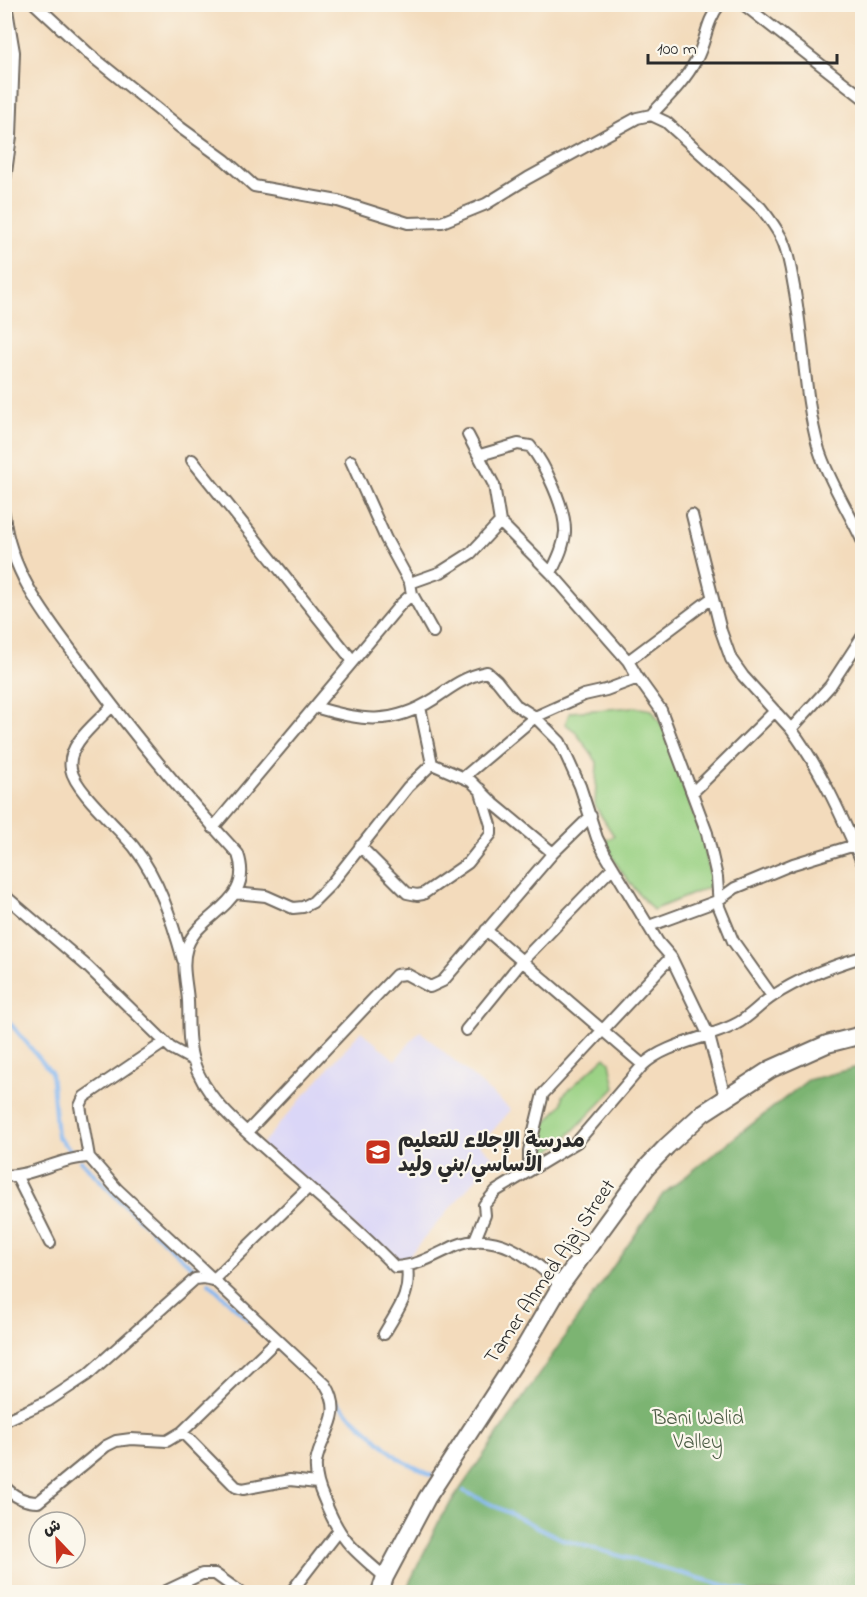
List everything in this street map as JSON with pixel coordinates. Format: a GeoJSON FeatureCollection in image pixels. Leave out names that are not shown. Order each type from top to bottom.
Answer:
{"type":"FeatureCollection","features":[{"type":"Feature","properties":{"kind":"main road","name":"Tamer Ahmed Ajaj Street"},"geometry":{"type":"LineString","coordinates":[[383,1585],[427,1498],[526,1345],[561,1285],[647,1167],[666,1146],[725,1097],[797,1056],[827,1044],[862,1035]]}},
{"type":"Feature","properties":{"kind":"street"},"geometry":{"type":"LineString","coordinates":[[4,188],[11,136],[14,52],[6,4]]}},
{"type":"Feature","properties":{"kind":"street"},"geometry":{"type":"LineString","coordinates":[[35,4],[89,54],[225,160],[254,186],[338,201],[408,223],[442,222],[486,204],[619,127],[644,116],[651,115],[666,122],[761,208],[782,239],[788,256],[801,324],[811,415],[820,450],[825,465],[862,540]]}},
{"type":"Feature","properties":{"kind":"street"},"geometry":{"type":"LineString","coordinates":[[651,115],[690,70],[703,45],[709,20],[720,4]]}},
{"type":"Feature","properties":{"kind":"street"},"geometry":{"type":"LineString","coordinates":[[743,4],[862,97]]}},
{"type":"Feature","properties":{"kind":"street"},"geometry":{"type":"LineString","coordinates":[[468,435],[480,454],[494,485],[500,522],[551,573],[628,661],[661,710],[707,833],[715,868],[717,901],[733,940],[772,996]]}},
{"type":"Feature","properties":{"kind":"street"},"geometry":{"type":"LineString","coordinates":[[480,454],[518,444],[530,446],[539,457],[564,520],[562,548],[551,573]]}},
{"type":"Feature","properties":{"kind":"street"},"geometry":{"type":"LineString","coordinates":[[192,459],[353,661]]}},
{"type":"Feature","properties":{"kind":"street"},"geometry":{"type":"LineString","coordinates":[[351,461],[386,539],[433,632]]}},
{"type":"Feature","properties":{"kind":"street"},"geometry":{"type":"LineString","coordinates":[[4,514],[16,562],[25,584],[133,735],[238,854],[241,872],[235,893],[195,933],[187,947],[184,963]]}},
{"type":"Feature","properties":{"kind":"street"},"geometry":{"type":"LineString","coordinates":[[692,515],[712,598],[731,659],[737,669],[791,729],[809,755],[829,791],[862,862]]}},
{"type":"Feature","properties":{"kind":"street"},"geometry":{"type":"LineString","coordinates":[[213,828],[411,589],[471,553],[500,522]]}},
{"type":"Feature","properties":{"kind":"street"},"geometry":{"type":"LineString","coordinates":[[628,661],[712,598]]}},
{"type":"Feature","properties":{"kind":"street"},"geometry":{"type":"LineString","coordinates":[[791,729],[830,686],[862,637]]}},
{"type":"Feature","properties":{"kind":"street"},"geometry":{"type":"LineString","coordinates":[[315,707],[347,717],[393,718],[420,707],[474,675],[487,672],[498,681],[516,705],[535,717],[560,742],[591,816],[597,838],[649,926],[671,957],[709,1036],[725,1097]]}},
{"type":"Feature","properties":{"kind":"street"},"geometry":{"type":"LineString","coordinates":[[464,777],[535,717],[584,695],[606,690],[638,678]]}},
{"type":"Feature","properties":{"kind":"street"},"geometry":{"type":"LineString","coordinates":[[112,706],[73,750],[70,767],[76,782],[134,847],[148,869],[174,929],[184,963],[189,1040],[193,1060],[203,1082],[220,1106],[395,1267],[422,1262],[458,1245],[494,1242],[517,1251],[561,1285]]}},
{"type":"Feature","properties":{"kind":"street"},"geometry":{"type":"LineString","coordinates":[[420,707],[432,764]]}},
{"type":"Feature","properties":{"kind":"street"},"geometry":{"type":"LineString","coordinates":[[692,793],[775,711]]}},
{"type":"Feature","properties":{"kind":"street"},"geometry":{"type":"LineString","coordinates":[[235,893],[266,896],[292,908],[303,907],[313,902],[331,884],[408,787],[432,764]]}},
{"type":"Feature","properties":{"kind":"street"},"geometry":{"type":"LineString","coordinates":[[432,764],[464,777],[553,853]]}},
{"type":"Feature","properties":{"kind":"street"},"geometry":{"type":"LineString","coordinates":[[360,846],[407,893],[417,896],[423,894],[476,856],[491,834],[492,825],[480,789]]}},
{"type":"Feature","properties":{"kind":"street"},"geometry":{"type":"LineString","coordinates":[[247,1132],[396,975],[406,974],[430,987],[438,985],[553,853],[591,816]]}},
{"type":"Feature","properties":{"kind":"street"},"geometry":{"type":"LineString","coordinates":[[649,926],[717,901],[735,888],[793,864],[855,845]]}},
{"type":"Feature","properties":{"kind":"street"},"geometry":{"type":"LineString","coordinates":[[466,1030],[523,960],[613,867]]}},
{"type":"Feature","properties":{"kind":"street"},"geometry":{"type":"LineString","coordinates":[[4,895],[87,966],[165,1042],[193,1060]]}},
{"type":"Feature","properties":{"kind":"street"},"geometry":{"type":"LineString","coordinates":[[486,930],[643,1065]]}},
{"type":"Feature","properties":{"kind":"street"},"geometry":{"type":"LineString","coordinates":[[529,1171],[529,1151],[543,1094],[671,957]]}},
{"type":"Feature","properties":{"kind":"street"},"geometry":{"type":"LineString","coordinates":[[474,1242],[485,1215],[486,1201],[496,1191],[577,1142],[643,1065],[655,1055],[738,1023],[772,996],[820,972],[862,957]]}},
{"type":"Feature","properties":{"kind":"street"},"geometry":{"type":"LineString","coordinates":[[165,1042],[84,1098],[80,1106],[89,1157],[117,1189],[326,1385],[332,1398],[332,1424],[316,1464],[317,1483],[338,1532],[383,1585]]}},
{"type":"Feature","properties":{"kind":"street"},"geometry":{"type":"LineString","coordinates":[[5,1175],[17,1177],[67,1160],[89,1157]]}},
{"type":"Feature","properties":{"kind":"street"},"geometry":{"type":"LineString","coordinates":[[17,1177],[50,1243]]}},
{"type":"Feature","properties":{"kind":"street"},"geometry":{"type":"LineString","coordinates":[[213,1280],[308,1188]]}},
{"type":"Feature","properties":{"kind":"street"},"geometry":{"type":"LineString","coordinates":[[384,1334],[407,1293],[409,1282],[407,1266]]}},
{"type":"Feature","properties":{"kind":"street"},"geometry":{"type":"LineString","coordinates":[[4,1420],[48,1401],[87,1375],[195,1279],[213,1280]]}},
{"type":"Feature","properties":{"kind":"street"},"geometry":{"type":"LineString","coordinates":[[4,1486],[29,1502],[38,1502],[106,1446],[116,1441],[131,1439],[167,1441],[182,1432],[277,1340]]}},
{"type":"Feature","properties":{"kind":"street"},"geometry":{"type":"LineString","coordinates":[[182,1432],[236,1487],[243,1489],[290,1480],[317,1483]]}},
{"type":"Feature","properties":{"kind":"street"},"geometry":{"type":"LineString","coordinates":[[291,1593],[338,1532]]}},
{"type":"Feature","properties":{"kind":"street"},"geometry":{"type":"LineString","coordinates":[[164,1593],[202,1575],[215,1574],[240,1593]]}},
{"type":"Feature","properties":{"kind":"shaded area","name":"مدرسة الإجلاء للتعليم الأساسي/بني وليد"},"geometry":{"type":"Polygon","coordinates":[[[361,1031],[395,1060],[420,1031],[511,1110],[480,1145],[494,1158],[400,1266],[261,1145],[361,1031]]]}},
{"type":"Feature","properties":{"kind":"green space"},"geometry":{"type":"Polygon","coordinates":[[[634,707],[652,710],[670,738],[681,779],[703,838],[712,886],[653,910],[625,877],[613,858],[606,840],[614,836],[595,806],[597,762],[575,731],[565,724],[570,712],[634,707]]]}},
{"type":"Feature","properties":{"kind":"green space"},"geometry":{"type":"Polygon","coordinates":[[[605,1057],[610,1062],[615,1088],[564,1140],[545,1155],[536,1144],[536,1135],[562,1104],[563,1095],[605,1057]]]}},
{"type":"Feature","properties":{"kind":"green space","name":"Bani Walid Valley"},"geometry":{"type":"Polygon","coordinates":[[[862,1066],[862,1592],[405,1592],[441,1517],[663,1194],[808,1080],[862,1066]]]}},
{"type":"Feature","properties":{"kind":"waterway"},"geometry":{"type":"LineString","coordinates":[[4,1016],[51,1072],[57,1136],[76,1156]]}},
{"type":"Feature","properties":{"kind":"waterway"},"geometry":{"type":"LineString","coordinates":[[81,1161],[120,1201],[202,1276]]}},
{"type":"Feature","properties":{"kind":"waterway"},"geometry":{"type":"LineString","coordinates":[[209,1283],[324,1391]]}},
{"type":"Feature","properties":{"kind":"waterway"},"geometry":{"type":"LineString","coordinates":[[336,1402],[399,1459],[431,1475]]}},
{"type":"Feature","properties":{"kind":"waterway"},"geometry":{"type":"LineString","coordinates":[[464,1491],[564,1540],[748,1592]]}},
{"type":"Feature","properties":{"kind":"place","name":"مدرسة الإجلاء للتعليم الأساسي/بني وليد"},"geometry":{"type":"Point","coordinates":[378,1152]}}]}
